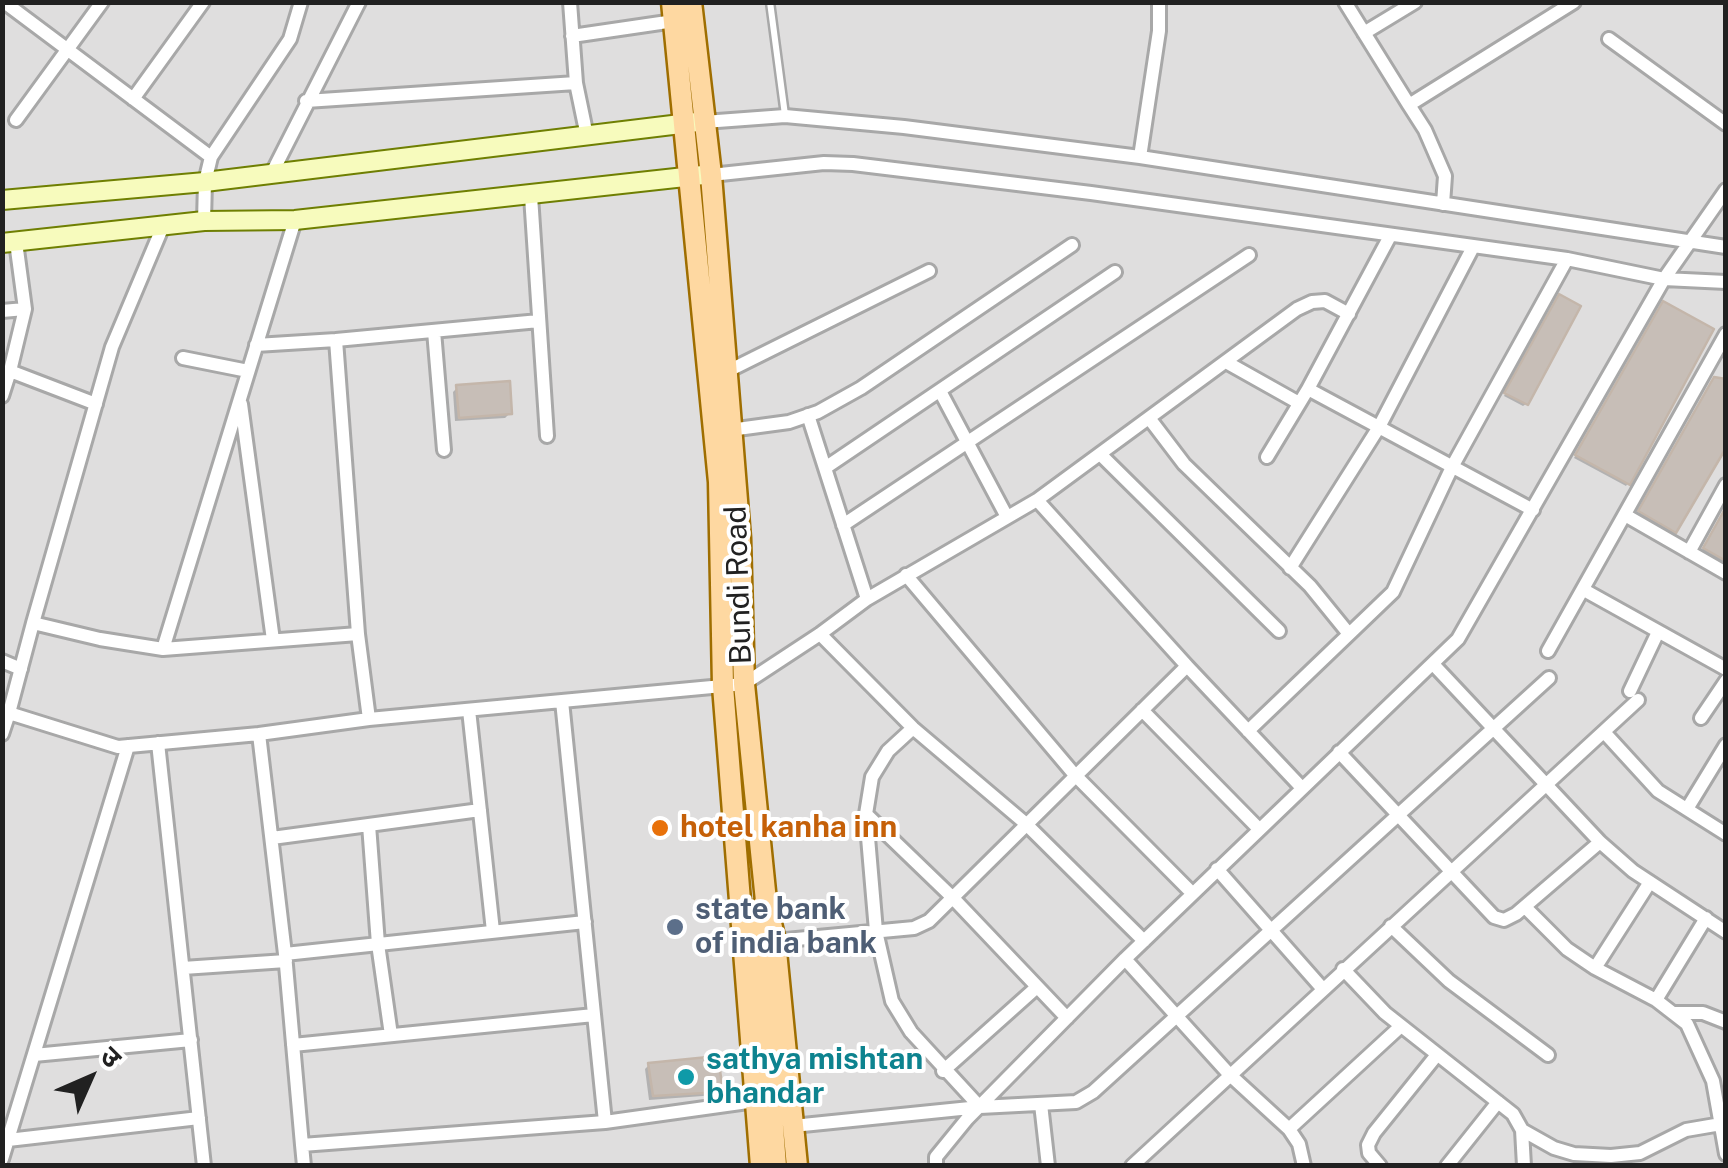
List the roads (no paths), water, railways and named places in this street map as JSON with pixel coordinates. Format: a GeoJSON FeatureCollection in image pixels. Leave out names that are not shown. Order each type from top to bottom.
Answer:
{"type":"FeatureCollection","features":[{"type":"Feature","properties":{"kind":"main road","name":"Bundi Road"},"geometry":{"type":"LineString","coordinates":[[691,2],[694,123]]}},
{"type":"Feature","properties":{"kind":"main road","name":"Bundi Road"},"geometry":{"type":"LineString","coordinates":[[673,12],[694,123],[726,372],[740,538],[733,685],[766,901],[767,944],[797,1166]]}},
{"type":"Feature","properties":{"kind":"main road","name":"Bundi Road"},"geometry":{"type":"LineString","coordinates":[[700,175],[761,1166]]}},
{"type":"Feature","properties":{"kind":"main road"},"geometry":{"type":"LineString","coordinates":[[767,944],[776,1166]]}},
{"type":"Feature","properties":{"kind":"street"},"geometry":{"type":"LineString","coordinates":[[4,2],[211,158]]}},
{"type":"Feature","properties":{"kind":"street"},"geometry":{"type":"LineString","coordinates":[[16,120],[102,2]]}},
{"type":"Feature","properties":{"kind":"street"},"geometry":{"type":"LineString","coordinates":[[133,100],[204,2]]}},
{"type":"Feature","properties":{"kind":"street"},"geometry":{"type":"LineString","coordinates":[[204,221],[211,158],[290,39],[301,2]]}},
{"type":"Feature","properties":{"kind":"street"},"geometry":{"type":"LineString","coordinates":[[273,172],[359,2]]}},
{"type":"Feature","properties":{"kind":"street"},"geometry":{"type":"LineString","coordinates":[[570,2],[576,83],[588,136]]}},
{"type":"Feature","properties":{"kind":"street"},"geometry":{"type":"LineString","coordinates":[[1140,157],[1159,31],[1159,2]]}},
{"type":"Feature","properties":{"kind":"street"},"geometry":{"type":"LineString","coordinates":[[1346,2],[1426,130],[1445,176],[1443,204]]}},
{"type":"Feature","properties":{"kind":"street"},"geometry":{"type":"LineString","coordinates":[[1364,33],[1415,2]]}},
{"type":"Feature","properties":{"kind":"street"},"geometry":{"type":"LineString","coordinates":[[1410,105],[1574,2]]}},
{"type":"Feature","properties":{"kind":"street"},"geometry":{"type":"LineString","coordinates":[[572,36],[673,12]]}},
{"type":"Feature","properties":{"kind":"street"},"geometry":{"type":"LineString","coordinates":[[1609,39],[1726,124]]}},
{"type":"Feature","properties":{"kind":"street"},"geometry":{"type":"LineString","coordinates":[[306,101],[576,83]]}},
{"type":"Feature","properties":{"kind":"street"},"geometry":{"type":"LineString","coordinates":[[2,200],[206,182],[694,123],[785,116],[1140,157],[1686,245],[1726,247]]}},
{"type":"Feature","properties":{"kind":"street"},"geometry":{"type":"LineString","coordinates":[[2,396],[25,309],[9,242],[204,221],[294,220],[824,162],[1091,193],[1567,259],[1664,279],[1726,282]]}},
{"type":"Feature","properties":{"kind":"street"},"geometry":{"type":"LineString","coordinates":[[936,1166],[936,1157],[980,1107],[1125,958],[1458,639],[1664,279],[1726,190]]}},
{"type":"Feature","properties":{"kind":"street"},"geometry":{"type":"LineString","coordinates":[[531,196],[546,436]]}},
{"type":"Feature","properties":{"kind":"street"},"geometry":{"type":"LineString","coordinates":[[163,649],[294,220]]}},
{"type":"Feature","properties":{"kind":"street"},"geometry":{"type":"LineString","coordinates":[[2,734],[112,347],[163,226]]}},
{"type":"Feature","properties":{"kind":"street"},"geometry":{"type":"LineString","coordinates":[[1267,456],[1390,236]]}},
{"type":"Feature","properties":{"kind":"street"},"geometry":{"type":"LineString","coordinates":[[730,430],[788,422],[861,388],[1072,245]]}},
{"type":"Feature","properties":{"kind":"street"},"geometry":{"type":"LineString","coordinates":[[1290,568],[1379,427],[1473,247]]}},
{"type":"Feature","properties":{"kind":"street"},"geometry":{"type":"LineString","coordinates":[[843,525],[1250,255]]}},
{"type":"Feature","properties":{"kind":"street"},"geometry":{"type":"LineString","coordinates":[[1248,731],[1393,592],[1452,466],[1567,259]]}},
{"type":"Feature","properties":{"kind":"street"},"geometry":{"type":"LineString","coordinates":[[726,372],[929,271]]}},
{"type":"Feature","properties":{"kind":"street"},"geometry":{"type":"LineString","coordinates":[[825,468],[1115,272]]}},
{"type":"Feature","properties":{"kind":"street"},"geometry":{"type":"LineString","coordinates":[[9,712],[118,747],[733,685],[820,634],[867,598],[1037,500],[1297,309],[1325,301],[1349,314]]}},
{"type":"Feature","properties":{"kind":"street"},"geometry":{"type":"LineString","coordinates":[[2,311],[25,309]]}},
{"type":"Feature","properties":{"kind":"street"},"geometry":{"type":"LineString","coordinates":[[256,346],[539,320]]}},
{"type":"Feature","properties":{"kind":"street"},"geometry":{"type":"LineString","coordinates":[[434,331],[444,450]]}},
{"type":"Feature","properties":{"kind":"street"},"geometry":{"type":"LineString","coordinates":[[1548,650],[1718,363],[1726,334]]}},
{"type":"Feature","properties":{"kind":"street"},"geometry":{"type":"LineString","coordinates":[[336,340],[358,634],[369,719]]}},
{"type":"Feature","properties":{"kind":"street"},"geometry":{"type":"LineString","coordinates":[[183,358],[248,371]]}},
{"type":"Feature","properties":{"kind":"street"},"geometry":{"type":"LineString","coordinates":[[1226,362],[1299,403]]}},
{"type":"Feature","properties":{"kind":"street"},"geometry":{"type":"LineString","coordinates":[[10,372],[96,404]]}},
{"type":"Feature","properties":{"kind":"street"},"geometry":{"type":"LineString","coordinates":[[1308,388],[1533,510]]}},
{"type":"Feature","properties":{"kind":"street"},"geometry":{"type":"LineString","coordinates":[[940,391],[1007,518]]}},
{"type":"Feature","properties":{"kind":"street"},"geometry":{"type":"LineString","coordinates":[[240,397],[273,640]]}},
{"type":"Feature","properties":{"kind":"street"},"geometry":{"type":"LineString","coordinates":[[808,415],[867,598]]}},
{"type":"Feature","properties":{"kind":"street"},"geometry":{"type":"LineString","coordinates":[[1148,418],[1184,464],[1290,568],[1349,634]]}},
{"type":"Feature","properties":{"kind":"street"},"geometry":{"type":"LineString","coordinates":[[1100,454],[1279,631]]}},
{"type":"Feature","properties":{"kind":"street"},"geometry":{"type":"LineString","coordinates":[[1689,552],[1726,485]]}},
{"type":"Feature","properties":{"kind":"street"},"geometry":{"type":"LineString","coordinates":[[1037,500],[1302,788]]}},
{"type":"Feature","properties":{"kind":"street"},"geometry":{"type":"LineString","coordinates":[[1625,516],[1726,573]]}},
{"type":"Feature","properties":{"kind":"street"},"geometry":{"type":"LineString","coordinates":[[906,575],[1074,774],[1192,893]]}},
{"type":"Feature","properties":{"kind":"street"},"geometry":{"type":"LineString","coordinates":[[1584,590],[1726,669]]}},
{"type":"Feature","properties":{"kind":"street"},"geometry":{"type":"LineString","coordinates":[[34,623],[163,649],[358,634]]}},
{"type":"Feature","properties":{"kind":"street"},"geometry":{"type":"LineString","coordinates":[[1132,1166],[1604,732],[1634,695],[1658,632]]}},
{"type":"Feature","properties":{"kind":"street"},"geometry":{"type":"LineString","coordinates":[[820,634],[914,728],[1026,823],[1144,941]]}},
{"type":"Feature","properties":{"kind":"street"},"geometry":{"type":"LineString","coordinates":[[2,661],[21,669]]}},
{"type":"Feature","properties":{"kind":"street"},"geometry":{"type":"LineString","coordinates":[[1432,664],[1600,842],[1650,882],[1726,932]]}},
{"type":"Feature","properties":{"kind":"street"},"geometry":{"type":"LineString","coordinates":[[767,944],[914,928],[930,921],[1186,666]]}},
{"type":"Feature","properties":{"kind":"street"},"geometry":{"type":"LineString","coordinates":[[793,1126],[980,1107],[1076,1102],[1093,1092],[1549,678]]}},
{"type":"Feature","properties":{"kind":"street"},"geometry":{"type":"LineString","coordinates":[[1701,718],[1726,681]]}},
{"type":"Feature","properties":{"kind":"street"},"geometry":{"type":"LineString","coordinates":[[562,701],[604,1122]]}},
{"type":"Feature","properties":{"kind":"street"},"geometry":{"type":"LineString","coordinates":[[469,710],[493,932]]}},
{"type":"Feature","properties":{"kind":"street"},"geometry":{"type":"LineString","coordinates":[[1142,710],[1259,829]]}},
{"type":"Feature","properties":{"kind":"street"},"geometry":{"type":"LineString","coordinates":[[914,728],[880,761],[872,777],[866,814],[876,930],[892,1001],[911,1032],[980,1107]]}},
{"type":"Feature","properties":{"kind":"street"},"geometry":{"type":"LineString","coordinates":[[1604,732],[1658,791],[1726,834]]}},
{"type":"Feature","properties":{"kind":"street"},"geometry":{"type":"LineString","coordinates":[[260,734],[286,958],[304,1166]]}},
{"type":"Feature","properties":{"kind":"street"},"geometry":{"type":"LineString","coordinates":[[158,743],[204,1166]]}},
{"type":"Feature","properties":{"kind":"street"},"geometry":{"type":"LineString","coordinates":[[2,1159],[128,746]]}},
{"type":"Feature","properties":{"kind":"street"},"geometry":{"type":"LineString","coordinates":[[1687,809],[1720,767],[1726,746]]}},
{"type":"Feature","properties":{"kind":"street"},"geometry":{"type":"LineString","coordinates":[[1339,752],[1494,917],[1504,920],[1526,907],[1600,842]]}},
{"type":"Feature","properties":{"kind":"street"},"geometry":{"type":"LineString","coordinates":[[272,838],[480,810]]}},
{"type":"Feature","properties":{"kind":"street"},"geometry":{"type":"LineString","coordinates":[[866,814],[1068,1018]]}},
{"type":"Feature","properties":{"kind":"street"},"geometry":{"type":"LineString","coordinates":[[369,825],[378,944],[391,1036]]}},
{"type":"Feature","properties":{"kind":"street"},"geometry":{"type":"LineString","coordinates":[[1217,869],[1322,988]]}},
{"type":"Feature","properties":{"kind":"street"},"geometry":{"type":"LineString","coordinates":[[1595,968],[1650,882]]}},
{"type":"Feature","properties":{"kind":"street"},"geometry":{"type":"LineString","coordinates":[[1526,907],[1566,949],[1656,1000],[1687,1024],[1708,1067],[1726,1154]]}},
{"type":"Feature","properties":{"kind":"street"},"geometry":{"type":"LineString","coordinates":[[1656,1000],[1706,918]]}},
{"type":"Feature","properties":{"kind":"street"},"geometry":{"type":"LineString","coordinates":[[183,968],[584,922]]}},
{"type":"Feature","properties":{"kind":"street"},"geometry":{"type":"LineString","coordinates":[[1392,926],[1449,981],[1548,1055]]}},
{"type":"Feature","properties":{"kind":"street"},"geometry":{"type":"LineString","coordinates":[[1125,958],[1229,1074],[1289,1129],[1299,1144],[1304,1166]]}},
{"type":"Feature","properties":{"kind":"street"},"geometry":{"type":"LineString","coordinates":[[1343,969],[1401,1026],[1512,1114],[1522,1130],[1574,1160],[1640,1153],[1686,1130],[1721,1124]]}},
{"type":"Feature","properties":{"kind":"street"},"geometry":{"type":"LineString","coordinates":[[944,1071],[1037,987]]}},
{"type":"Feature","properties":{"kind":"street"},"geometry":{"type":"LineString","coordinates":[[1674,1013],[1703,1014],[1726,1022]]}},
{"type":"Feature","properties":{"kind":"street"},"geometry":{"type":"LineString","coordinates":[[293,1045],[594,1015]]}},
{"type":"Feature","properties":{"kind":"street"},"geometry":{"type":"LineString","coordinates":[[1289,1129],[1401,1026]]}},
{"type":"Feature","properties":{"kind":"street"},"geometry":{"type":"LineString","coordinates":[[34,1055],[190,1040]]}},
{"type":"Feature","properties":{"kind":"street"},"geometry":{"type":"LineString","coordinates":[[1380,1166],[1369,1154],[1368,1145],[1436,1056]]}},
{"type":"Feature","properties":{"kind":"street"},"geometry":{"type":"LineString","coordinates":[[302,1145],[604,1122],[754,1101]]}},
{"type":"Feature","properties":{"kind":"street"},"geometry":{"type":"LineString","coordinates":[[1447,1166],[1498,1102]]}},
{"type":"Feature","properties":{"kind":"street"},"geometry":{"type":"LineString","coordinates":[[1042,1104],[1048,1166]]}},
{"type":"Feature","properties":{"kind":"street"},"geometry":{"type":"LineString","coordinates":[[8,1140],[199,1118]]}},
{"type":"Feature","properties":{"kind":"street"},"geometry":{"type":"LineString","coordinates":[[1522,1130],[1524,1166]]}},
{"type":"Feature","properties":{"kind":"lane"},"geometry":{"type":"LineString","coordinates":[[770,2],[785,116]]}},
{"type":"Feature","properties":{"kind":"place","name":"hotel kanha inn"},"geometry":{"type":"Point","coordinates":[660,828]}},
{"type":"Feature","properties":{"kind":"place","name":"state bank of india bank"},"geometry":{"type":"Point","coordinates":[675,927]}},
{"type":"Feature","properties":{"kind":"place","name":"sathya mishtan bhandar"},"geometry":{"type":"Point","coordinates":[686,1077]}}]}
